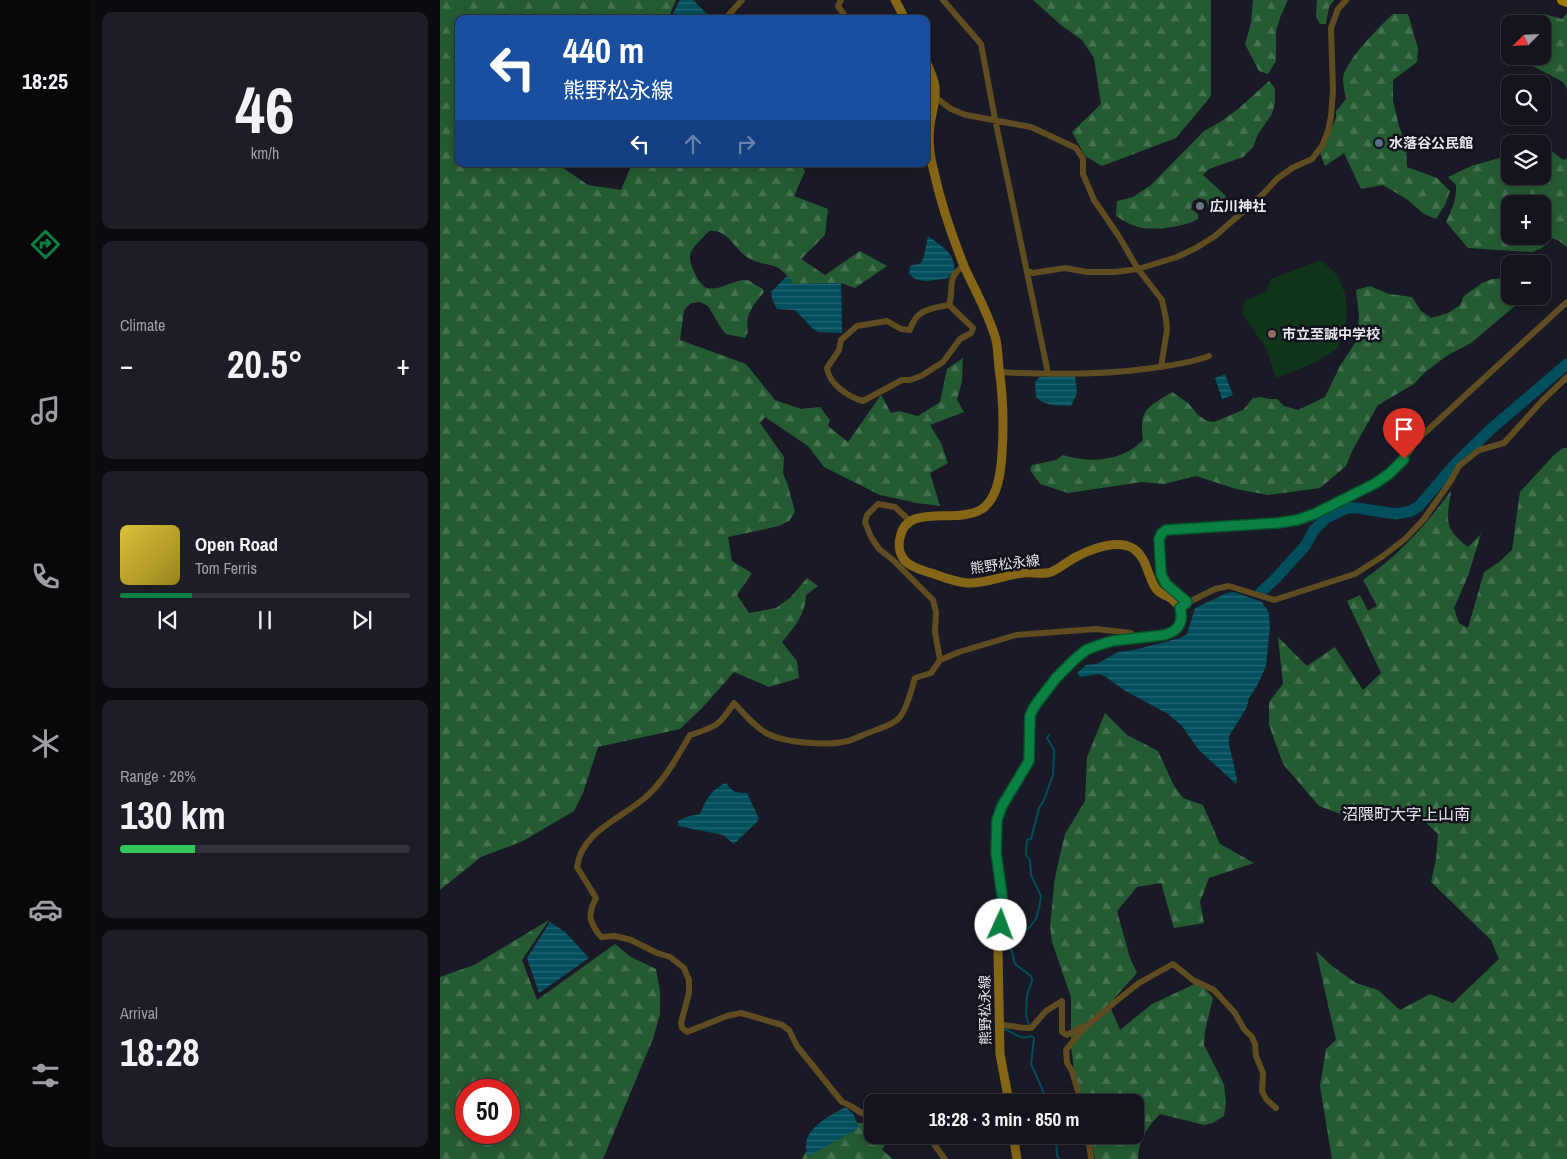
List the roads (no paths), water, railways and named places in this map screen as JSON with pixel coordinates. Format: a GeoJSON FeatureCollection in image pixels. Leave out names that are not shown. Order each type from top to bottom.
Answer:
{"type":"FeatureCollection","features":[{"type":"Feature","properties":{"kind":"main road"},"geometry":{"type":"LineString","coordinates":[[895,0],[903,15]]}},
{"type":"Feature","properties":{"kind":"main road"},"geometry":{"type":"LineString","coordinates":[[1562,0],[1567,2]]}},
{"type":"Feature","properties":{"kind":"main road"},"geometry":{"type":"LineString","coordinates":[[930,71],[935,84],[936,97],[930,125]]}},
{"type":"Feature","properties":{"kind":"main road"},"geometry":{"type":"LineString","coordinates":[[901,553],[900,535],[910,521],[918,517],[971,514],[983,508],[992,498],[999,479],[1002,454],[1003,401],[996,342],[989,321],[964,265],[938,192],[930,148]]}},
{"type":"Feature","properties":{"kind":"main road","name":"熊野松永線"},"geometry":{"type":"LineString","coordinates":[[901,553],[912,566],[967,583],[1023,573],[1051,572],[1080,554],[1110,544],[1120,545],[1133,548],[1145,564],[1157,590],[1184,605],[1182,621],[1179,628],[1173,632],[1112,641],[1086,650],[1056,678],[1038,700],[1030,716],[1029,761],[1002,806],[997,820],[996,853],[1004,909],[998,951],[1000,1054],[1008,1094]]}},
{"type":"Feature","properties":{"kind":"main road"},"geometry":{"type":"LineString","coordinates":[[1014,1144],[1017,1159]]}},
{"type":"Feature","properties":{"kind":"street"},"geometry":{"type":"LineString","coordinates":[[728,15],[742,0]]}},
{"type":"Feature","properties":{"kind":"street"},"geometry":{"type":"LineString","coordinates":[[841,0],[838,6],[844,15]]}},
{"type":"Feature","properties":{"kind":"street"},"geometry":{"type":"LineString","coordinates":[[943,0],[981,44],[1048,373]]}},
{"type":"Feature","properties":{"kind":"street"},"geometry":{"type":"LineString","coordinates":[[1028,271],[1033,273],[1065,268],[1087,272],[1115,272],[1138,269],[1177,257],[1204,243],[1261,196],[1278,178],[1292,168],[1312,159],[1322,146],[1331,116],[1333,91],[1331,28],[1338,9],[1346,0]]}},
{"type":"Feature","properties":{"kind":"street"},"geometry":{"type":"LineString","coordinates":[[936,97],[951,109],[966,115],[1031,127],[1076,148],[1082,159],[1083,174],[1094,200],[1138,269],[1162,300],[1167,330],[1161,367]]}},
{"type":"Feature","properties":{"kind":"street"},"geometry":{"type":"LineString","coordinates":[[949,305],[952,297],[950,281],[958,269],[964,265]]}},
{"type":"Feature","properties":{"kind":"street"},"geometry":{"type":"LineString","coordinates":[[1567,302],[1418,440],[1404,459],[1390,473],[1376,483],[1314,514],[1297,520],[1166,530],[1159,539],[1161,574],[1166,584],[1184,605],[1215,589],[1229,586],[1274,600],[1355,574],[1405,539],[1424,519],[1459,466],[1479,450],[1504,443],[1542,401],[1567,377]]}},
{"type":"Feature","properties":{"kind":"street"},"geometry":{"type":"LineString","coordinates":[[949,305],[973,328],[971,332],[960,339],[943,362],[921,376],[910,380],[902,380],[863,401],[844,393],[828,375],[827,368],[838,350],[841,340],[857,326],[887,321],[901,329],[910,330],[913,319],[920,312],[949,305]]}},
{"type":"Feature","properties":{"kind":"street"},"geometry":{"type":"LineString","coordinates":[[1000,372],[1121,372],[1189,362],[1210,356]]}},
{"type":"Feature","properties":{"kind":"street"},"geometry":{"type":"LineString","coordinates":[[910,521],[895,507],[878,504],[867,514],[865,522],[871,537],[879,549],[893,560],[933,600],[936,612],[935,632],[940,660]]}},
{"type":"Feature","properties":{"kind":"street"},"geometry":{"type":"LineString","coordinates":[[893,560],[901,553]]}},
{"type":"Feature","properties":{"kind":"street"},"geometry":{"type":"LineString","coordinates":[[864,1116],[848,1104],[842,1102],[797,1046],[790,1030],[782,1025],[741,1013],[727,1016],[687,1032],[682,1028],[681,1023],[689,993],[689,980],[684,968],[670,957],[657,953],[631,940],[615,936],[601,937],[593,927],[589,917],[596,898],[588,882],[581,875],[577,867],[582,851],[605,825],[651,792],[678,757],[690,735],[720,723],[734,703],[758,728],[767,734],[782,739],[823,743],[848,741],[889,725],[898,719],[908,701],[915,678],[931,673],[940,660],[959,652],[1016,635],[1036,632],[1098,629],[1131,633],[1137,638]]}},
{"type":"Feature","properties":{"kind":"street"},"geometry":{"type":"LineString","coordinates":[[1079,1094],[1072,1071],[1067,1063],[1066,1050],[1081,1031],[1139,983],[1172,964],[1193,980],[1214,990],[1235,1013],[1244,1029],[1256,1044],[1256,1056],[1262,1073],[1262,1091],[1266,1099],[1276,1108]]}},
{"type":"Feature","properties":{"kind":"street"},"geometry":{"type":"LineString","coordinates":[[1000,1024],[1010,1024],[1019,1028],[1031,1028],[1046,1011],[1062,1001],[1062,1032],[1067,1035],[1080,1027],[1087,1026]]}},
{"type":"Feature","properties":{"kind":"street"},"geometry":{"type":"LineString","coordinates":[[934,1144],[945,1159]]}},
{"type":"Feature","properties":{"kind":"street"},"geometry":{"type":"LineString","coordinates":[[1089,1144],[1091,1159]]}},
{"type":"Feature","properties":{"kind":"water"},"geometry":{"type":"Polygon","coordinates":[[[680,0],[693,0],[708,15],[673,15],[680,0]]]}},
{"type":"Feature","properties":{"kind":"water"},"geometry":{"type":"Polygon","coordinates":[[[928,236],[951,255],[954,272],[948,278],[922,281],[909,274],[910,266],[921,263],[928,236]]]}},
{"type":"Feature","properties":{"kind":"water"},"geometry":{"type":"Polygon","coordinates":[[[787,276],[793,284],[841,283],[842,333],[819,332],[813,329],[795,310],[777,309],[771,292],[787,276]]]}},
{"type":"Feature","properties":{"kind":"water"},"geometry":{"type":"Polygon","coordinates":[[[1225,374],[1233,395],[1222,399],[1215,378],[1225,374]]]}},
{"type":"Feature","properties":{"kind":"water"},"geometry":{"type":"Polygon","coordinates":[[[1075,375],[1077,393],[1071,406],[1048,404],[1036,397],[1035,382],[1040,377],[1075,375]]]}},
{"type":"Feature","properties":{"kind":"water"},"geometry":{"type":"Polygon","coordinates":[[[1234,592],[1262,602],[1269,613],[1270,627],[1266,666],[1249,698],[1247,707],[1229,736],[1237,779],[1236,784],[1199,750],[1181,725],[1168,714],[1124,690],[1106,677],[1099,674],[1080,677],[1077,673],[1086,665],[1097,664],[1118,652],[1134,650],[1180,638],[1187,634],[1195,608],[1227,593],[1234,592]]]}},
{"type":"Feature","properties":{"kind":"water"},"geometry":{"type":"Polygon","coordinates":[[[726,783],[735,791],[747,793],[759,819],[734,844],[723,835],[678,826],[678,821],[700,814],[716,788],[726,783]]]}},
{"type":"Feature","properties":{"kind":"water"},"geometry":{"type":"Polygon","coordinates":[[[550,922],[565,932],[589,958],[539,993],[527,958],[550,922]]]}},
{"type":"Feature","properties":{"kind":"water"},"geometry":{"type":"Polygon","coordinates":[[[846,1107],[854,1115],[859,1128],[809,1156],[806,1148],[810,1133],[823,1120],[846,1107]]]}},
{"type":"Feature","properties":{"kind":"waterway"},"geometry":{"type":"LineString","coordinates":[[1261,592],[1306,545],[1314,530],[1326,518],[1347,508],[1396,514],[1411,511],[1419,506],[1456,463],[1491,429],[1567,364]]}},
{"type":"Feature","properties":{"kind":"waterway"},"geometry":{"type":"LineString","coordinates":[[1029,1026],[1026,1015],[1027,995],[1032,981],[1031,976],[1015,964],[1007,942],[1029,928],[1036,919],[1039,908],[1041,896],[1031,875],[1030,860],[1026,855],[1027,840],[1031,839],[1039,808],[1053,775],[1054,750],[1047,738],[1049,735]]}},
{"type":"Feature","properties":{"kind":"waterway"},"geometry":{"type":"LineString","coordinates":[[1004,1029],[1020,1037],[1031,1036],[1034,1038],[1031,1064],[1044,1094]]}},
{"type":"Feature","properties":{"kind":"waterway"},"geometry":{"type":"LineString","coordinates":[[1056,1144],[1059,1159]]}},
{"type":"Feature","properties":{"kind":"place","name":"水落谷公民館"},"geometry":{"type":"Point","coordinates":[1379,143]}},
{"type":"Feature","properties":{"kind":"place","name":"広川神社"},"geometry":{"type":"Point","coordinates":[1200,206]}},
{"type":"Feature","properties":{"kind":"place","name":"市立至誠中学校"},"geometry":{"type":"Point","coordinates":[1272,334]}},
{"type":"Feature","properties":{"kind":"district","name":"沼隈町大字上山南"},"geometry":{"type":"Point","coordinates":[1406,814]}}]}
